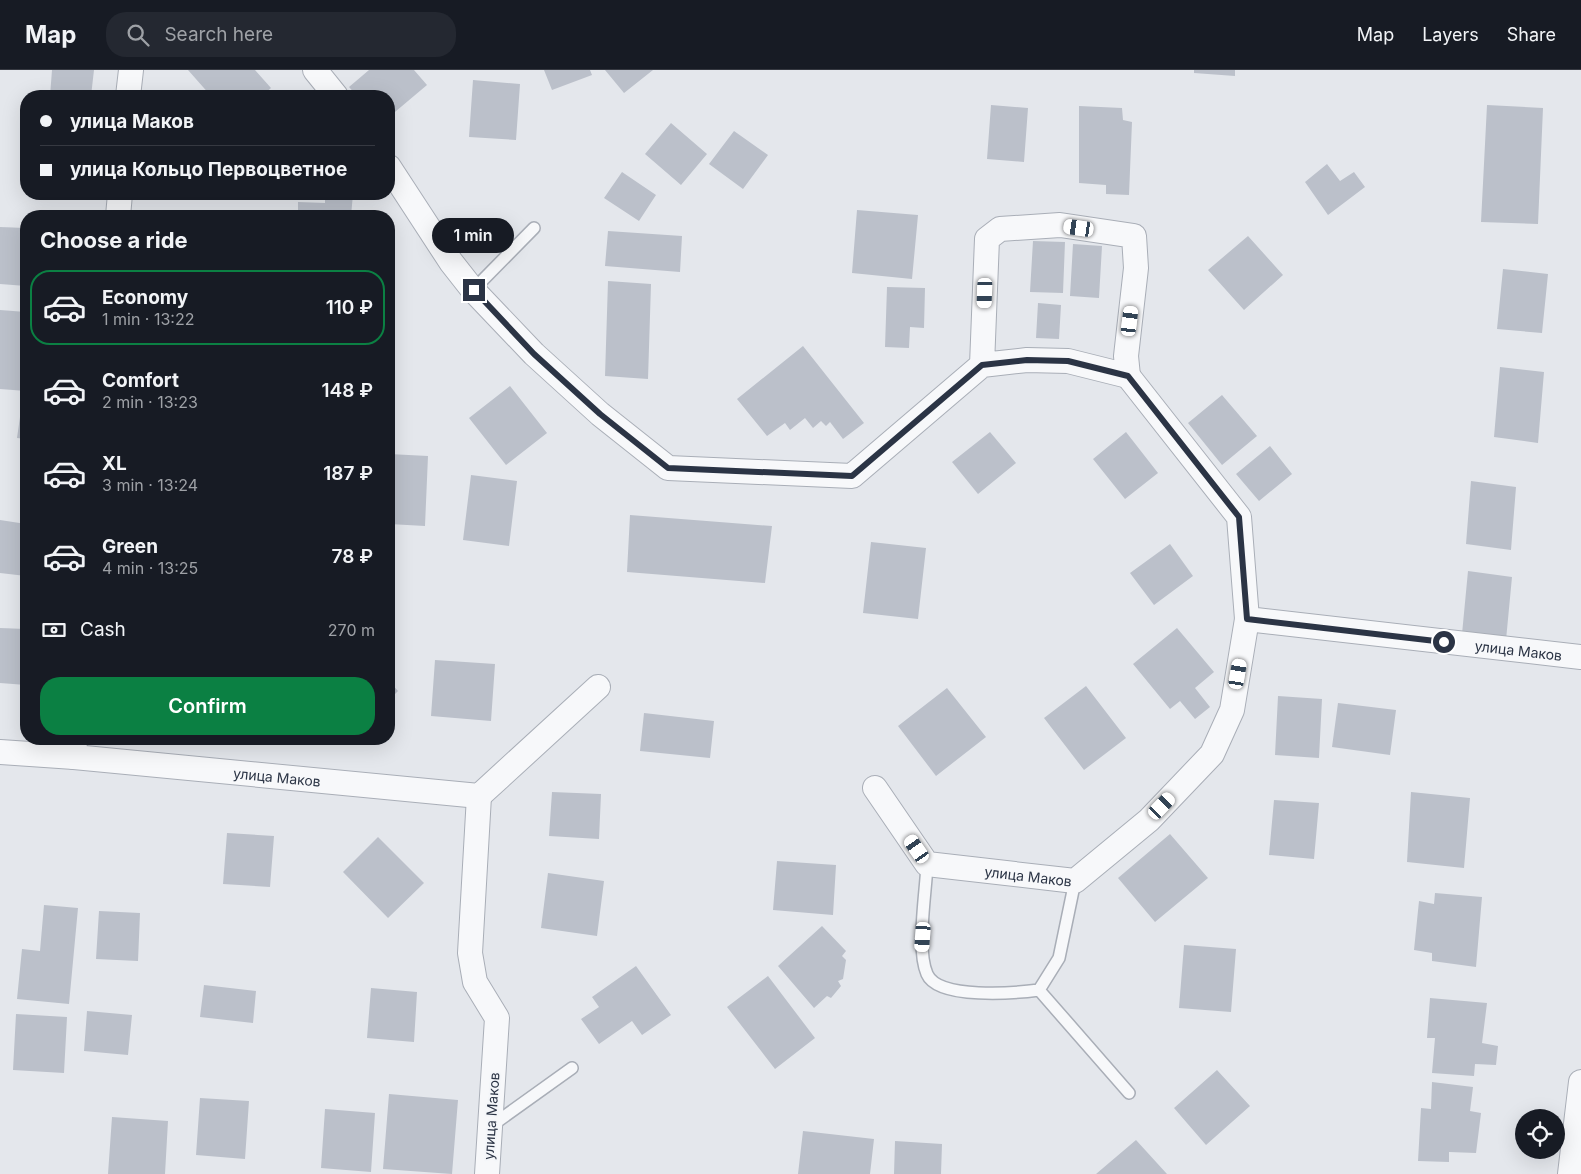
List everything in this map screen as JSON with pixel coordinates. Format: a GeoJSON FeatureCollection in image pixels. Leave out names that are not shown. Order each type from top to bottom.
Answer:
{"type":"FeatureCollection","features":[{"type":"Feature","properties":{"kind":"street"},"geometry":{"type":"LineString","coordinates":[[129,90],[131,70]]}},
{"type":"Feature","properties":{"kind":"street"},"geometry":{"type":"LineString","coordinates":[[316,70],[331,90]]}},
{"type":"Feature","properties":{"kind":"street"},"geometry":{"type":"LineString","coordinates":[[395,176],[452,262],[474,290],[534,354],[600,414],[668,468],[852,476],[982,365],[1027,360],[1068,361],[1128,376],[1126,356],[1136,268],[1134,236],[1060,225],[1000,229],[987,239],[982,365]]}},
{"type":"Feature","properties":{"kind":"street","name":"улица Маков"},"geometry":{"type":"LineString","coordinates":[[927,864],[1075,881],[1149,820],[1212,754],[1232,710],[1247,619],[1239,517],[1128,376]]}},
{"type":"Feature","properties":{"kind":"street","name":"улица Маков"},"geometry":{"type":"LineString","coordinates":[[1247,619],[1581,657]]}},
{"type":"Feature","properties":{"kind":"street"},"geometry":{"type":"LineString","coordinates":[[479,796],[598,687]]}},
{"type":"Feature","properties":{"kind":"street","name":"улица Маков"},"geometry":{"type":"LineString","coordinates":[[0,752],[74,748],[479,796],[470,953],[475,982],[498,1018],[487,1174]]}},
{"type":"Feature","properties":{"kind":"street"},"geometry":{"type":"LineString","coordinates":[[875,788],[927,864]]}},
{"type":"Feature","properties":{"kind":"street"},"geometry":{"type":"LineString","coordinates":[[1570,1174],[1581,1082]]}},
{"type":"Feature","properties":{"kind":"lane"},"geometry":{"type":"LineString","coordinates":[[474,290],[534,228]]}},
{"type":"Feature","properties":{"kind":"lane"},"geometry":{"type":"LineString","coordinates":[[927,864],[922,956],[927,976],[944,989],[1008,994],[1039,990]]}},
{"type":"Feature","properties":{"kind":"lane"},"geometry":{"type":"LineString","coordinates":[[1039,990],[1059,958],[1075,881]]}},
{"type":"Feature","properties":{"kind":"lane"},"geometry":{"type":"LineString","coordinates":[[1039,990],[1129,1093]]}},
{"type":"Feature","properties":{"kind":"lane"},"geometry":{"type":"LineString","coordinates":[[491,1126],[572,1068]]}},
{"type":"Feature","properties":{"kind":"building"},"geometry":{"type":"Polygon","coordinates":[[[52,70],[94,70],[92,90],[50,90],[52,70]]]}},
{"type":"Feature","properties":{"kind":"building"},"geometry":{"type":"Polygon","coordinates":[[[188,70],[255,70],[271,88],[269,90],[206,90],[188,70]]]}},
{"type":"Feature","properties":{"kind":"building"},"geometry":{"type":"Polygon","coordinates":[[[369,70],[414,70],[427,85],[395,112],[395,90],[352,90],[349,87],[369,70]]]}},
{"type":"Feature","properties":{"kind":"building"},"geometry":{"type":"Polygon","coordinates":[[[544,70],[590,70],[592,75],[552,90],[544,70]]]}},
{"type":"Feature","properties":{"kind":"building"},"geometry":{"type":"Polygon","coordinates":[[[605,70],[653,70],[624,93],[605,70]]]}},
{"type":"Feature","properties":{"kind":"building"},"geometry":{"type":"Polygon","coordinates":[[[1194,70],[1235,70],[1235,76],[1194,73],[1194,70]]]}},
{"type":"Feature","properties":{"kind":"building"},"geometry":{"type":"Polygon","coordinates":[[[473,80],[520,84],[516,140],[469,137],[473,80]]]}},
{"type":"Feature","properties":{"kind":"building"},"geometry":{"type":"Polygon","coordinates":[[[991,105],[1028,108],[1024,162],[987,159],[991,105]]]}},
{"type":"Feature","properties":{"kind":"building"},"geometry":{"type":"Polygon","coordinates":[[[1487,105],[1543,108],[1538,224],[1481,222],[1487,105]]]}},
{"type":"Feature","properties":{"kind":"building"},"geometry":{"type":"Polygon","coordinates":[[[1079,106],[1122,108],[1123,120],[1132,122],[1129,195],[1106,194],[1106,185],[1079,183],[1079,106]]]}},
{"type":"Feature","properties":{"kind":"building"},"geometry":{"type":"Polygon","coordinates":[[[671,123],[707,154],[681,185],[645,154],[671,123]]]}},
{"type":"Feature","properties":{"kind":"building"},"geometry":{"type":"Polygon","coordinates":[[[734,131],[768,155],[743,189],[709,164],[734,131]]]}},
{"type":"Feature","properties":{"kind":"building"},"geometry":{"type":"Polygon","coordinates":[[[1327,164],[1340,181],[1354,172],[1365,187],[1328,215],[1305,182],[1327,164]]]}},
{"type":"Feature","properties":{"kind":"building"},"geometry":{"type":"Polygon","coordinates":[[[622,172],[656,195],[639,221],[604,198],[622,172]]]}},
{"type":"Feature","properties":{"kind":"building"},"geometry":{"type":"Polygon","coordinates":[[[325,200],[352,200],[352,210],[298,210],[298,202],[325,203],[325,200]]]}},
{"type":"Feature","properties":{"kind":"building"},"geometry":{"type":"Polygon","coordinates":[[[857,210],[918,215],[912,279],[852,273],[857,210]]]}},
{"type":"Feature","properties":{"kind":"building"},"geometry":{"type":"Polygon","coordinates":[[[0,227],[20,228],[20,286],[0,284],[0,227]]]}},
{"type":"Feature","properties":{"kind":"building"},"geometry":{"type":"Polygon","coordinates":[[[608,231],[682,236],[680,272],[605,266],[608,231]]]}},
{"type":"Feature","properties":{"kind":"building"},"geometry":{"type":"Polygon","coordinates":[[[1248,236],[1283,275],[1244,310],[1208,270],[1248,236]]]}},
{"type":"Feature","properties":{"kind":"building"},"geometry":{"type":"Polygon","coordinates":[[[1033,241],[1065,242],[1063,293],[1030,292],[1033,241]]]}},
{"type":"Feature","properties":{"kind":"building"},"geometry":{"type":"Polygon","coordinates":[[[1073,244],[1102,246],[1099,298],[1070,296],[1073,244]]]}},
{"type":"Feature","properties":{"kind":"building"},"geometry":{"type":"Polygon","coordinates":[[[1503,269],[1548,274],[1542,333],[1497,329],[1503,269]]]}},
{"type":"Feature","properties":{"kind":"building"},"geometry":{"type":"Polygon","coordinates":[[[608,281],[651,284],[648,379],[605,376],[608,281]]]}},
{"type":"Feature","properties":{"kind":"building"},"geometry":{"type":"Polygon","coordinates":[[[887,287],[925,288],[924,328],[910,327],[909,348],[885,347],[887,287]]]}},
{"type":"Feature","properties":{"kind":"building"},"geometry":{"type":"Polygon","coordinates":[[[1038,303],[1061,305],[1059,339],[1036,338],[1038,303]]]}},
{"type":"Feature","properties":{"kind":"building"},"geometry":{"type":"Polygon","coordinates":[[[0,310],[20,312],[20,391],[0,389],[0,310]]]}},
{"type":"Feature","properties":{"kind":"building"},"geometry":{"type":"Polygon","coordinates":[[[803,346],[864,423],[843,439],[830,422],[826,426],[821,421],[813,428],[805,418],[790,430],[785,423],[767,436],[737,399],[803,346]]]}},
{"type":"Feature","properties":{"kind":"building"},"geometry":{"type":"Polygon","coordinates":[[[1500,367],[1544,372],[1538,443],[1494,437],[1500,367]]]}},
{"type":"Feature","properties":{"kind":"building"},"geometry":{"type":"Polygon","coordinates":[[[510,386],[547,433],[506,465],[469,418],[510,386]]]}},
{"type":"Feature","properties":{"kind":"building"},"geometry":{"type":"Polygon","coordinates":[[[1222,395],[1257,436],[1222,465],[1188,423],[1222,395]]]}},
{"type":"Feature","properties":{"kind":"building"},"geometry":{"type":"Polygon","coordinates":[[[20,417],[20,438],[17,438],[20,417]]]}},
{"type":"Feature","properties":{"kind":"building"},"geometry":{"type":"Polygon","coordinates":[[[990,432],[1016,463],[978,494],[952,462],[990,432]]]}},
{"type":"Feature","properties":{"kind":"building"},"geometry":{"type":"Polygon","coordinates":[[[1126,432],[1158,473],[1125,499],[1093,459],[1126,432]]]}},
{"type":"Feature","properties":{"kind":"building"},"geometry":{"type":"Polygon","coordinates":[[[1270,446],[1292,474],[1259,501],[1236,474],[1270,446]]]}},
{"type":"Feature","properties":{"kind":"building"},"geometry":{"type":"Polygon","coordinates":[[[395,454],[428,456],[425,526],[395,524],[395,454]]]}},
{"type":"Feature","properties":{"kind":"building"},"geometry":{"type":"Polygon","coordinates":[[[471,475],[517,481],[509,546],[463,540],[471,475]]]}},
{"type":"Feature","properties":{"kind":"building"},"geometry":{"type":"Polygon","coordinates":[[[1471,481],[1516,487],[1511,550],[1466,544],[1471,481]]]}},
{"type":"Feature","properties":{"kind":"building"},"geometry":{"type":"Polygon","coordinates":[[[630,515],[772,526],[765,583],[627,572],[630,515]]]}},
{"type":"Feature","properties":{"kind":"building"},"geometry":{"type":"Polygon","coordinates":[[[0,520],[20,523],[20,575],[0,573],[0,520]]]}},
{"type":"Feature","properties":{"kind":"building"},"geometry":{"type":"Polygon","coordinates":[[[871,542],[926,548],[918,619],[863,613],[871,542]]]}},
{"type":"Feature","properties":{"kind":"building"},"geometry":{"type":"Polygon","coordinates":[[[1170,544],[1193,576],[1154,605],[1130,573],[1170,544]]]}},
{"type":"Feature","properties":{"kind":"building"},"geometry":{"type":"Polygon","coordinates":[[[1468,571],[1512,577],[1506,640],[1462,634],[1468,571]]]}},
{"type":"Feature","properties":{"kind":"building"},"geometry":{"type":"Polygon","coordinates":[[[0,628],[20,629],[20,685],[0,683],[0,628]]]}},
{"type":"Feature","properties":{"kind":"building"},"geometry":{"type":"Polygon","coordinates":[[[1177,628],[1214,672],[1195,688],[1210,707],[1195,719],[1180,701],[1170,709],[1133,664],[1177,628]]]}},
{"type":"Feature","properties":{"kind":"building"},"geometry":{"type":"Polygon","coordinates":[[[435,660],[495,664],[491,721],[431,716],[435,660]]]}},
{"type":"Feature","properties":{"kind":"building"},"geometry":{"type":"Polygon","coordinates":[[[1086,686],[1126,738],[1084,770],[1044,718],[1086,686]]]}},
{"type":"Feature","properties":{"kind":"building"},"geometry":{"type":"Polygon","coordinates":[[[947,688],[986,737],[936,776],[898,726],[947,688]]]}},
{"type":"Feature","properties":{"kind":"building"},"geometry":{"type":"Polygon","coordinates":[[[1278,696],[1322,699],[1319,758],[1275,755],[1278,696]]]}},
{"type":"Feature","properties":{"kind":"building"},"geometry":{"type":"Polygon","coordinates":[[[1338,703],[1396,710],[1390,755],[1332,747],[1338,703]]]}},
{"type":"Feature","properties":{"kind":"building"},"geometry":{"type":"Polygon","coordinates":[[[644,713],[714,721],[710,758],[640,751],[644,713]]]}},
{"type":"Feature","properties":{"kind":"building"},"geometry":{"type":"Polygon","coordinates":[[[552,792],[601,794],[599,839],[549,836],[552,792]]]}},
{"type":"Feature","properties":{"kind":"building"},"geometry":{"type":"Polygon","coordinates":[[[1411,792],[1470,798],[1464,868],[1407,862],[1411,792]]]}},
{"type":"Feature","properties":{"kind":"building"},"geometry":{"type":"Polygon","coordinates":[[[1274,800],[1319,803],[1314,859],[1269,855],[1274,800]]]}},
{"type":"Feature","properties":{"kind":"building"},"geometry":{"type":"Polygon","coordinates":[[[227,833],[274,836],[270,887],[223,884],[227,833]]]}},
{"type":"Feature","properties":{"kind":"building"},"geometry":{"type":"Polygon","coordinates":[[[1170,834],[1208,878],[1155,922],[1118,878],[1170,834]]]}},
{"type":"Feature","properties":{"kind":"building"},"geometry":{"type":"Polygon","coordinates":[[[378,837],[424,883],[388,918],[343,872],[378,837]]]}},
{"type":"Feature","properties":{"kind":"building"},"geometry":{"type":"Polygon","coordinates":[[[777,861],[836,865],[833,915],[773,910],[777,861]]]}},
{"type":"Feature","properties":{"kind":"building"},"geometry":{"type":"Polygon","coordinates":[[[548,873],[604,881],[597,936],[541,928],[548,873]]]}},
{"type":"Feature","properties":{"kind":"building"},"geometry":{"type":"Polygon","coordinates":[[[1435,893],[1482,897],[1476,967],[1432,961],[1432,953],[1414,950],[1419,901],[1434,904],[1435,893]]]}},
{"type":"Feature","properties":{"kind":"building"},"geometry":{"type":"Polygon","coordinates":[[[44,905],[78,908],[69,1004],[17,999],[22,949],[40,951],[44,905]]]}},
{"type":"Feature","properties":{"kind":"building"},"geometry":{"type":"Polygon","coordinates":[[[99,911],[140,913],[138,961],[96,959],[99,911]]]}},
{"type":"Feature","properties":{"kind":"building"},"geometry":{"type":"Polygon","coordinates":[[[822,926],[846,951],[842,956],[846,960],[843,979],[838,981],[841,986],[831,998],[827,996],[814,1008],[778,966],[822,926]]]}},
{"type":"Feature","properties":{"kind":"building"},"geometry":{"type":"Polygon","coordinates":[[[1184,945],[1236,949],[1231,1012],[1179,1008],[1184,945]]]}},
{"type":"Feature","properties":{"kind":"building"},"geometry":{"type":"Polygon","coordinates":[[[636,966],[671,1015],[642,1035],[632,1021],[599,1044],[581,1019],[599,1007],[592,997],[636,966]]]}},
{"type":"Feature","properties":{"kind":"building"},"geometry":{"type":"Polygon","coordinates":[[[768,976],[815,1038],[775,1069],[727,1007],[768,976]]]}},
{"type":"Feature","properties":{"kind":"building"},"geometry":{"type":"Polygon","coordinates":[[[204,985],[256,991],[253,1023],[200,1017],[204,985]]]}},
{"type":"Feature","properties":{"kind":"building"},"geometry":{"type":"Polygon","coordinates":[[[371,988],[417,992],[414,1042],[367,1038],[371,988]]]}},
{"type":"Feature","properties":{"kind":"building"},"geometry":{"type":"Polygon","coordinates":[[[1430,998],[1487,1003],[1482,1043],[1498,1046],[1496,1065],[1475,1064],[1474,1076],[1432,1073],[1435,1038],[1427,1038],[1430,998]]]}},
{"type":"Feature","properties":{"kind":"building"},"geometry":{"type":"Polygon","coordinates":[[[87,1011],[132,1015],[128,1055],[84,1051],[87,1011]]]}},
{"type":"Feature","properties":{"kind":"building"},"geometry":{"type":"Polygon","coordinates":[[[16,1014],[67,1017],[64,1073],[13,1070],[16,1014]]]}},
{"type":"Feature","properties":{"kind":"building"},"geometry":{"type":"Polygon","coordinates":[[[1217,1070],[1250,1106],[1206,1145],[1174,1108],[1217,1070]]]}},
{"type":"Feature","properties":{"kind":"building"},"geometry":{"type":"Polygon","coordinates":[[[1432,1082],[1473,1087],[1470,1111],[1481,1113],[1476,1153],[1449,1152],[1449,1162],[1418,1161],[1421,1108],[1431,1109],[1432,1082]]]}},
{"type":"Feature","properties":{"kind":"building"},"geometry":{"type":"Polygon","coordinates":[[[389,1094],[458,1100],[452,1174],[383,1169],[389,1094]]]}},
{"type":"Feature","properties":{"kind":"building"},"geometry":{"type":"Polygon","coordinates":[[[200,1098],[249,1101],[245,1159],[196,1155],[200,1098]]]}},
{"type":"Feature","properties":{"kind":"building"},"geometry":{"type":"Polygon","coordinates":[[[325,1109],[375,1113],[371,1172],[321,1168],[325,1109]]]}},
{"type":"Feature","properties":{"kind":"building"},"geometry":{"type":"Polygon","coordinates":[[[112,1117],[168,1121],[165,1174],[108,1174],[112,1117]]]}},
{"type":"Feature","properties":{"kind":"building"},"geometry":{"type":"Polygon","coordinates":[[[803,1131],[874,1139],[870,1174],[798,1174],[803,1131]]]}},
{"type":"Feature","properties":{"kind":"building"},"geometry":{"type":"Polygon","coordinates":[[[1136,1140],[1167,1174],[1096,1174],[1136,1140]]]}},
{"type":"Feature","properties":{"kind":"building"},"geometry":{"type":"Polygon","coordinates":[[[895,1141],[942,1144],[941,1174],[894,1174],[895,1141]]]}},
{"type":"Feature","properties":{"kind":"route"},"geometry":{"type":"LineString","coordinates":[[474,290],[534,354],[600,414],[668,468],[852,476],[982,365],[1027,360],[1068,361],[1128,376],[1239,517],[1247,619],[1444,642]]}}]}
